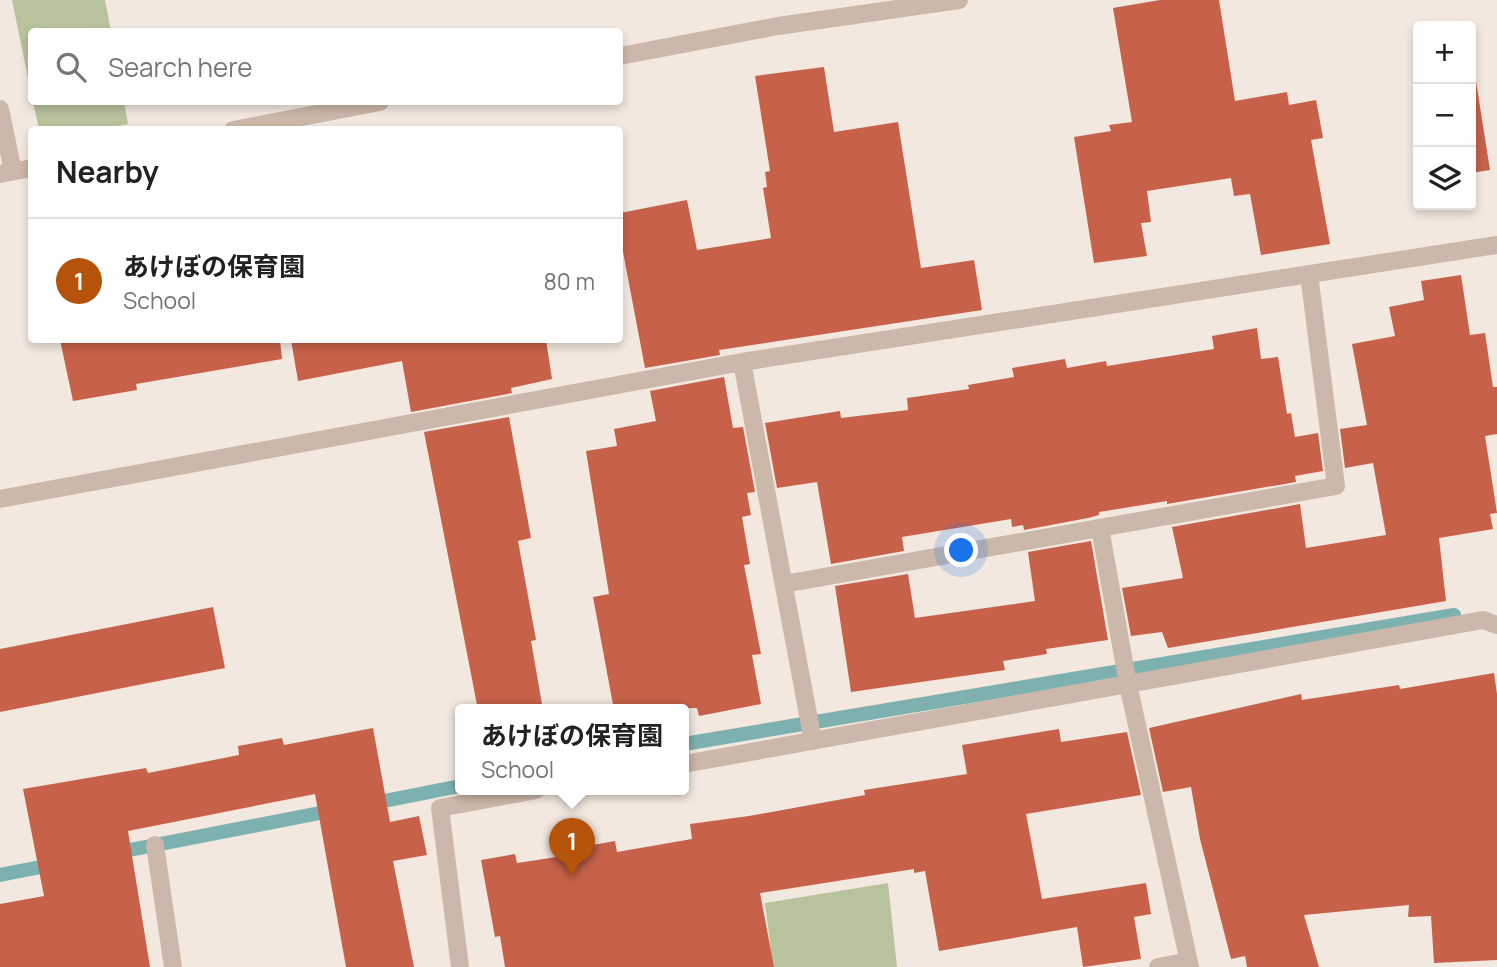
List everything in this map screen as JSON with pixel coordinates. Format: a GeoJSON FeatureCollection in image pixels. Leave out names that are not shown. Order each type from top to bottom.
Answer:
{"type":"FeatureCollection","features":[{"type":"Feature","properties":{"kind":"street"},"geometry":{"type":"LineString","coordinates":[[623,55],[778,26],[959,0]]}},
{"type":"Feature","properties":{"kind":"street"},"geometry":{"type":"LineString","coordinates":[[254,126],[364,105]]}},
{"type":"Feature","properties":{"kind":"street"},"geometry":{"type":"LineString","coordinates":[[0,109],[7,173],[28,169]]}},
{"type":"Feature","properties":{"kind":"street"},"geometry":{"type":"LineString","coordinates":[[0,499],[742,362],[1497,245]]}},
{"type":"Feature","properties":{"kind":"street"},"geometry":{"type":"LineString","coordinates":[[784,584],[1336,486],[1309,274]]}},
{"type":"Feature","properties":{"kind":"street"},"geometry":{"type":"LineString","coordinates":[[742,362],[813,741]]}},
{"type":"Feature","properties":{"kind":"street"},"geometry":{"type":"LineString","coordinates":[[1100,528],[1128,684],[1189,964],[1158,967]]}},
{"type":"Feature","properties":{"kind":"street"},"geometry":{"type":"LineString","coordinates":[[689,763],[1483,620],[1497,625]]}},
{"type":"Feature","properties":{"kind":"street"},"geometry":{"type":"LineString","coordinates":[[460,967],[440,808],[509,795]]}},
{"type":"Feature","properties":{"kind":"street"},"geometry":{"type":"LineString","coordinates":[[155,845],[173,967]]}},
{"type":"Feature","properties":{"kind":"green space"},"geometry":{"type":"Polygon","coordinates":[[[12,0],[105,0],[110,28],[28,28],[28,78],[12,0]]]}},
{"type":"Feature","properties":{"kind":"green space"},"geometry":{"type":"Polygon","coordinates":[[[34,105],[125,105],[128,124],[117,126],[38,126],[34,105]]]}},
{"type":"Feature","properties":{"kind":"green space"},"geometry":{"type":"Polygon","coordinates":[[[888,883],[897,967],[773,967],[765,903],[888,883]]]}},
{"type":"Feature","properties":{"kind":"building"},"geometry":{"type":"Polygon","coordinates":[[[1160,0],[1219,0],[1235,101],[1287,92],[1289,105],[1316,100],[1323,138],[1311,140],[1330,244],[1261,255],[1250,194],[1234,196],[1231,178],[1147,191],[1151,222],[1141,223],[1147,256],[1094,263],[1074,137],[1111,131],[1109,125],[1132,122],[1113,8],[1160,0]]]}},
{"type":"Feature","properties":{"kind":"building"},"geometry":{"type":"Polygon","coordinates":[[[824,67],[834,132],[898,122],[921,268],[974,260],[982,310],[719,350],[720,355],[645,368],[623,252],[623,212],[687,200],[697,250],[771,238],[763,188],[767,187],[765,172],[770,171],[755,76],[824,67]]]}},
{"type":"Feature","properties":{"kind":"building"},"geometry":{"type":"Polygon","coordinates":[[[1476,81],[1490,170],[1476,172],[1476,81]]]}},
{"type":"Feature","properties":{"kind":"building"},"geometry":{"type":"Polygon","coordinates":[[[1461,275],[1470,335],[1485,333],[1493,387],[1497,387],[1497,434],[1485,436],[1497,513],[1490,514],[1493,529],[1439,538],[1446,601],[1168,648],[1162,632],[1131,636],[1122,588],[1183,578],[1172,527],[1300,504],[1306,548],[1386,535],[1373,463],[1345,468],[1340,429],[1367,425],[1352,344],[1395,336],[1389,307],[1424,300],[1421,281],[1461,275]]]}},
{"type":"Feature","properties":{"kind":"building"},"geometry":{"type":"Polygon","coordinates":[[[1257,328],[1261,359],[1278,357],[1287,414],[1291,413],[1295,437],[1318,433],[1323,471],[1295,476],[1296,482],[1167,504],[1167,501],[1099,512],[1099,515],[1088,518],[1024,530],[1023,525],[1012,527],[1011,519],[902,537],[904,551],[831,564],[817,482],[777,488],[765,423],[840,411],[841,418],[908,410],[907,398],[969,389],[968,385],[1014,377],[1012,368],[1065,359],[1067,368],[1106,361],[1107,366],[1214,349],[1212,336],[1257,328]]]}},
{"type":"Feature","properties":{"kind":"building"},"geometry":{"type":"Polygon","coordinates":[[[61,343],[280,343],[282,359],[136,384],[137,390],[73,401],[61,343]]]}},
{"type":"Feature","properties":{"kind":"building"},"geometry":{"type":"Polygon","coordinates":[[[292,343],[546,343],[552,379],[511,388],[512,393],[411,412],[402,361],[298,381],[292,343]]]}},
{"type":"Feature","properties":{"kind":"building"},"geometry":{"type":"Polygon","coordinates":[[[724,377],[733,428],[743,427],[755,492],[747,493],[751,515],[742,517],[750,564],[744,565],[761,654],[752,655],[761,704],[699,716],[697,708],[689,708],[689,704],[613,704],[593,597],[609,594],[586,451],[617,446],[614,429],[656,421],[650,391],[724,377]]]}},
{"type":"Feature","properties":{"kind":"building"},"geometry":{"type":"Polygon","coordinates":[[[509,417],[531,538],[518,541],[536,640],[531,641],[542,704],[477,704],[424,432],[509,417]]]}},
{"type":"Feature","properties":{"kind":"building"},"geometry":{"type":"Polygon","coordinates":[[[1091,541],[1108,640],[1046,649],[1047,654],[1003,661],[1005,670],[851,692],[835,586],[908,574],[915,618],[1035,601],[1028,552],[1091,541]]]}},
{"type":"Feature","properties":{"kind":"building"},"geometry":{"type":"Polygon","coordinates":[[[213,607],[225,668],[0,712],[0,649],[213,607]]]}},
{"type":"Feature","properties":{"kind":"building"},"geometry":{"type":"Polygon","coordinates":[[[1494,673],[1497,694],[1497,960],[1434,963],[1431,916],[1408,917],[1409,905],[1304,915],[1319,967],[1247,967],[1245,956],[1231,959],[1200,839],[1191,787],[1163,792],[1149,728],[1301,694],[1302,700],[1399,685],[1400,689],[1494,673]]]}},
{"type":"Feature","properties":{"kind":"building"},"geometry":{"type":"Polygon","coordinates":[[[373,728],[390,822],[419,816],[427,855],[393,861],[414,967],[346,967],[315,794],[128,831],[150,967],[0,967],[0,904],[44,896],[23,789],[146,768],[148,773],[239,755],[238,746],[282,738],[284,745],[373,728]]]}},
{"type":"Feature","properties":{"kind":"building"},"geometry":{"type":"Polygon","coordinates":[[[1059,729],[1061,742],[1127,732],[1141,795],[1026,814],[1042,899],[1146,883],[1151,914],[1134,917],[1141,959],[1083,967],[1077,927],[939,951],[925,871],[914,873],[914,869],[760,893],[774,967],[505,967],[500,936],[495,937],[481,860],[515,854],[517,863],[583,853],[582,847],[615,841],[617,852],[692,839],[690,824],[749,816],[865,795],[864,790],[967,774],[962,745],[1059,729]]]}},
{"type":"Feature","properties":{"kind":"waterway"},"geometry":{"type":"LineString","coordinates":[[689,743],[1454,615]]}},
{"type":"Feature","properties":{"kind":"waterway"},"geometry":{"type":"LineString","coordinates":[[369,804],[455,787]]}},
{"type":"Feature","properties":{"kind":"waterway"},"geometry":{"type":"LineString","coordinates":[[114,853],[335,810]]}},
{"type":"Feature","properties":{"kind":"waterway"},"geometry":{"type":"LineString","coordinates":[[0,875],[56,864]]}},
{"type":"Feature","properties":{"kind":"place","name":"あけぼの保育園"},"geometry":{"type":"Point","coordinates":[572,876]}}]}
